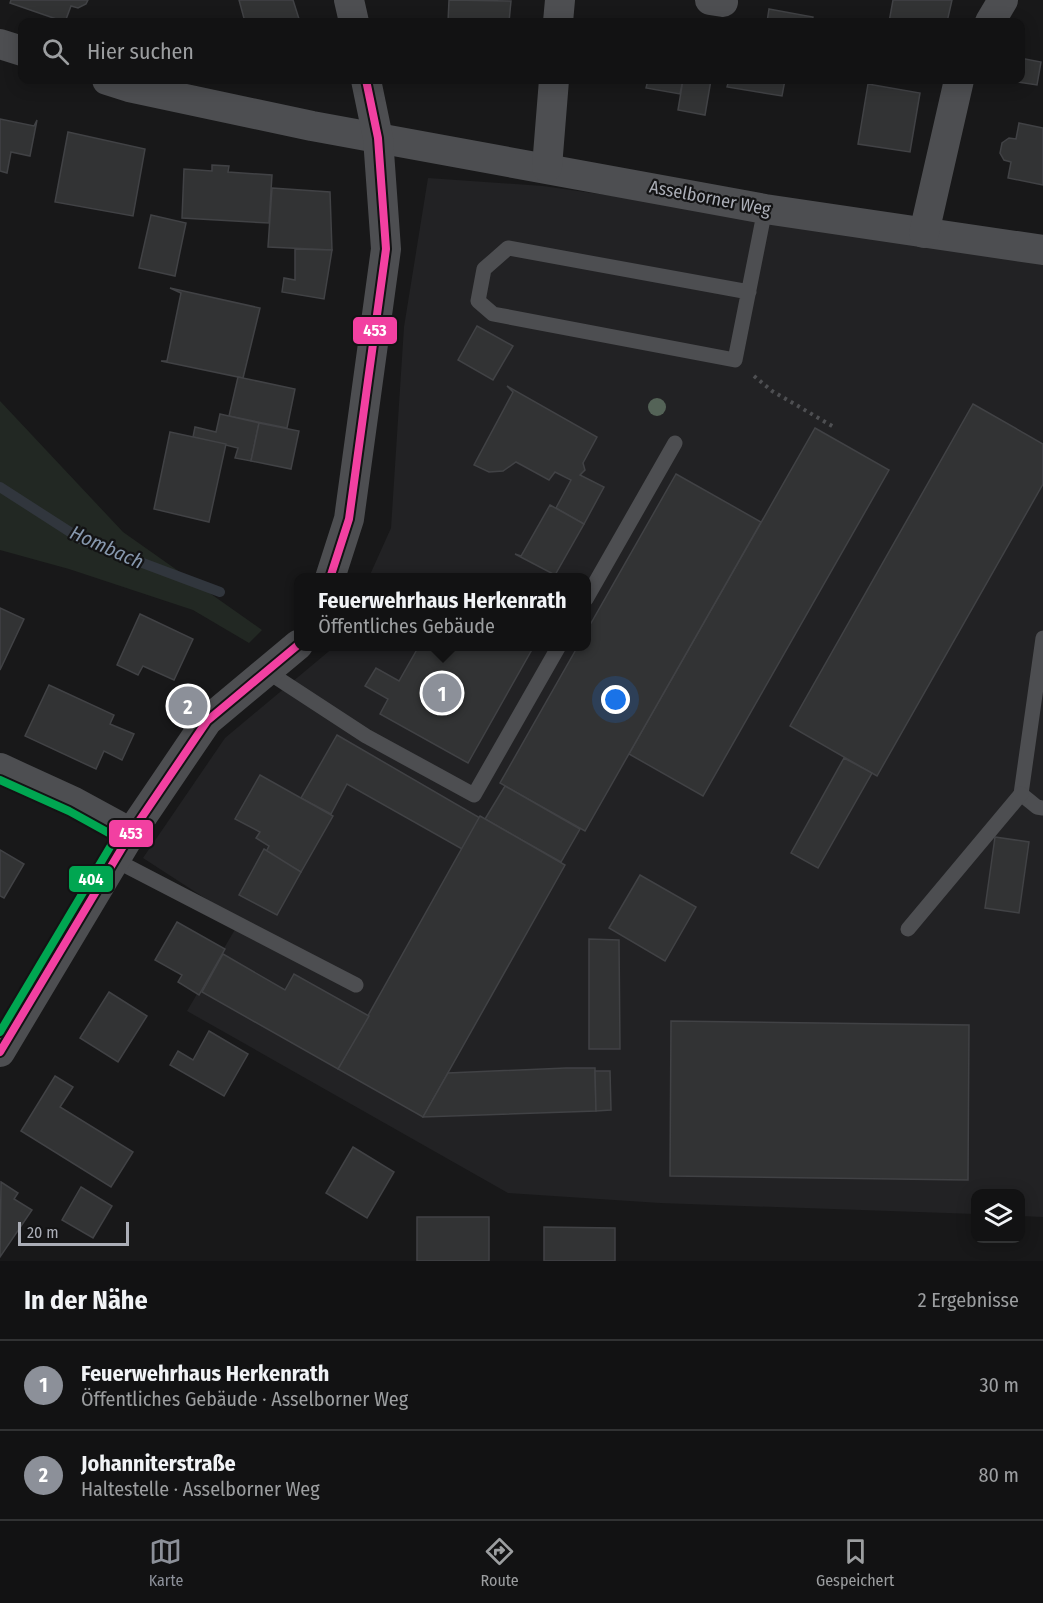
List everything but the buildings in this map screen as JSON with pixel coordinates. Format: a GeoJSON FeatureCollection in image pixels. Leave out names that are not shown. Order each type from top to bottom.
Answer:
{"type":"FeatureCollection","features":[{"type":"Feature","properties":{"kind":"street"},"geometry":{"type":"LineString","coordinates":[[349,0],[353,18]]}},
{"type":"Feature","properties":{"kind":"street"},"geometry":{"type":"LineString","coordinates":[[558,18],[560,0]]}},
{"type":"Feature","properties":{"kind":"street"},"geometry":{"type":"LineString","coordinates":[[992,18],[1003,0]]}},
{"type":"Feature","properties":{"kind":"street"},"geometry":{"type":"LineString","coordinates":[[0,44],[18,50]]}},
{"type":"Feature","properties":{"kind":"street","name":"Asselborner Weg"},"geometry":{"type":"LineString","coordinates":[[123,84],[378,138],[547,167],[765,209],[1043,250]]}},
{"type":"Feature","properties":{"kind":"street"},"geometry":{"type":"LineString","coordinates":[[332,573],[349,519],[386,249],[378,138],[367,84]]}},
{"type":"Feature","properties":{"kind":"street"},"geometry":{"type":"LineString","coordinates":[[547,167],[554,84]]}},
{"type":"Feature","properties":{"kind":"street"},"geometry":{"type":"LineString","coordinates":[[924,233],[958,84]]}},
{"type":"Feature","properties":{"kind":"street"},"geometry":{"type":"LineString","coordinates":[[0,1052],[63,943],[131,834],[207,721],[294,649]]}},
{"type":"Feature","properties":{"kind":"street"},"geometry":{"type":"LineString","coordinates":[[0,768],[74,802],[131,834]]}},
{"type":"Feature","properties":{"kind":"lane"},"geometry":{"type":"LineString","coordinates":[[749,292],[508,248],[484,269],[478,302],[494,314],[735,360],[749,292],[765,209]]}},
{"type":"Feature","properties":{"kind":"lane"},"geometry":{"type":"LineString","coordinates":[[591,590],[675,443]]}},
{"type":"Feature","properties":{"kind":"lane"},"geometry":{"type":"LineString","coordinates":[[908,929],[1021,794],[1043,638]]}},
{"type":"Feature","properties":{"kind":"lane"},"geometry":{"type":"LineString","coordinates":[[268,672],[366,736],[474,795],[556,651]]}},
{"type":"Feature","properties":{"kind":"lane"},"geometry":{"type":"LineString","coordinates":[[1021,794],[1037,807],[1043,808]]}},
{"type":"Feature","properties":{"kind":"lane"},"geometry":{"type":"LineString","coordinates":[[115,860],[356,986]]}},
{"type":"Feature","properties":{"kind":"path"},"geometry":{"type":"LineString","coordinates":[[735,360],[772,391],[834,427]]}},
{"type":"Feature","properties":{"kind":"shaded area"},"geometry":{"type":"Polygon","coordinates":[[[428,178],[543,186],[923,240],[1043,237],[1043,1217],[1025,1216],[1025,1189],[971,1189],[971,1214],[660,1203],[508,1193],[187,1011],[240,921],[143,858],[225,738],[329,651],[591,651],[591,573],[371,573],[391,528],[404,327],[428,178]]]}},
{"type":"Feature","properties":{"kind":"shaded area"},"geometry":{"type":"Polygon","coordinates":[[[0,401],[123,532],[262,630],[249,643],[193,610],[69,569],[0,550],[0,401]]]}},
{"type":"Feature","properties":{"kind":"waterway","name":"Hombach"},"geometry":{"type":"LineString","coordinates":[[0,487],[84,541],[220,592]]}},
{"type":"Feature","properties":{"kind":"transit line","name":"453"},"geometry":{"type":"LineString","coordinates":[[332,573],[349,519],[386,249],[378,138],[367,84]]}},
{"type":"Feature","properties":{"kind":"transit line","name":"453"},"geometry":{"type":"LineString","coordinates":[[0,1052],[131,833],[207,721],[294,648]]}},
{"type":"Feature","properties":{"kind":"transit line","name":"404"},"geometry":{"type":"LineString","coordinates":[[0,780],[69,811],[116,837],[0,1032]]}},
{"type":"Feature","properties":{"kind":"place","name":"Feuerwehrhaus Herkenrath"},"geometry":{"type":"Point","coordinates":[442,693]}},
{"type":"Feature","properties":{"kind":"place","name":"Johanniterstraße"},"geometry":{"type":"Point","coordinates":[188,706]}}]}
